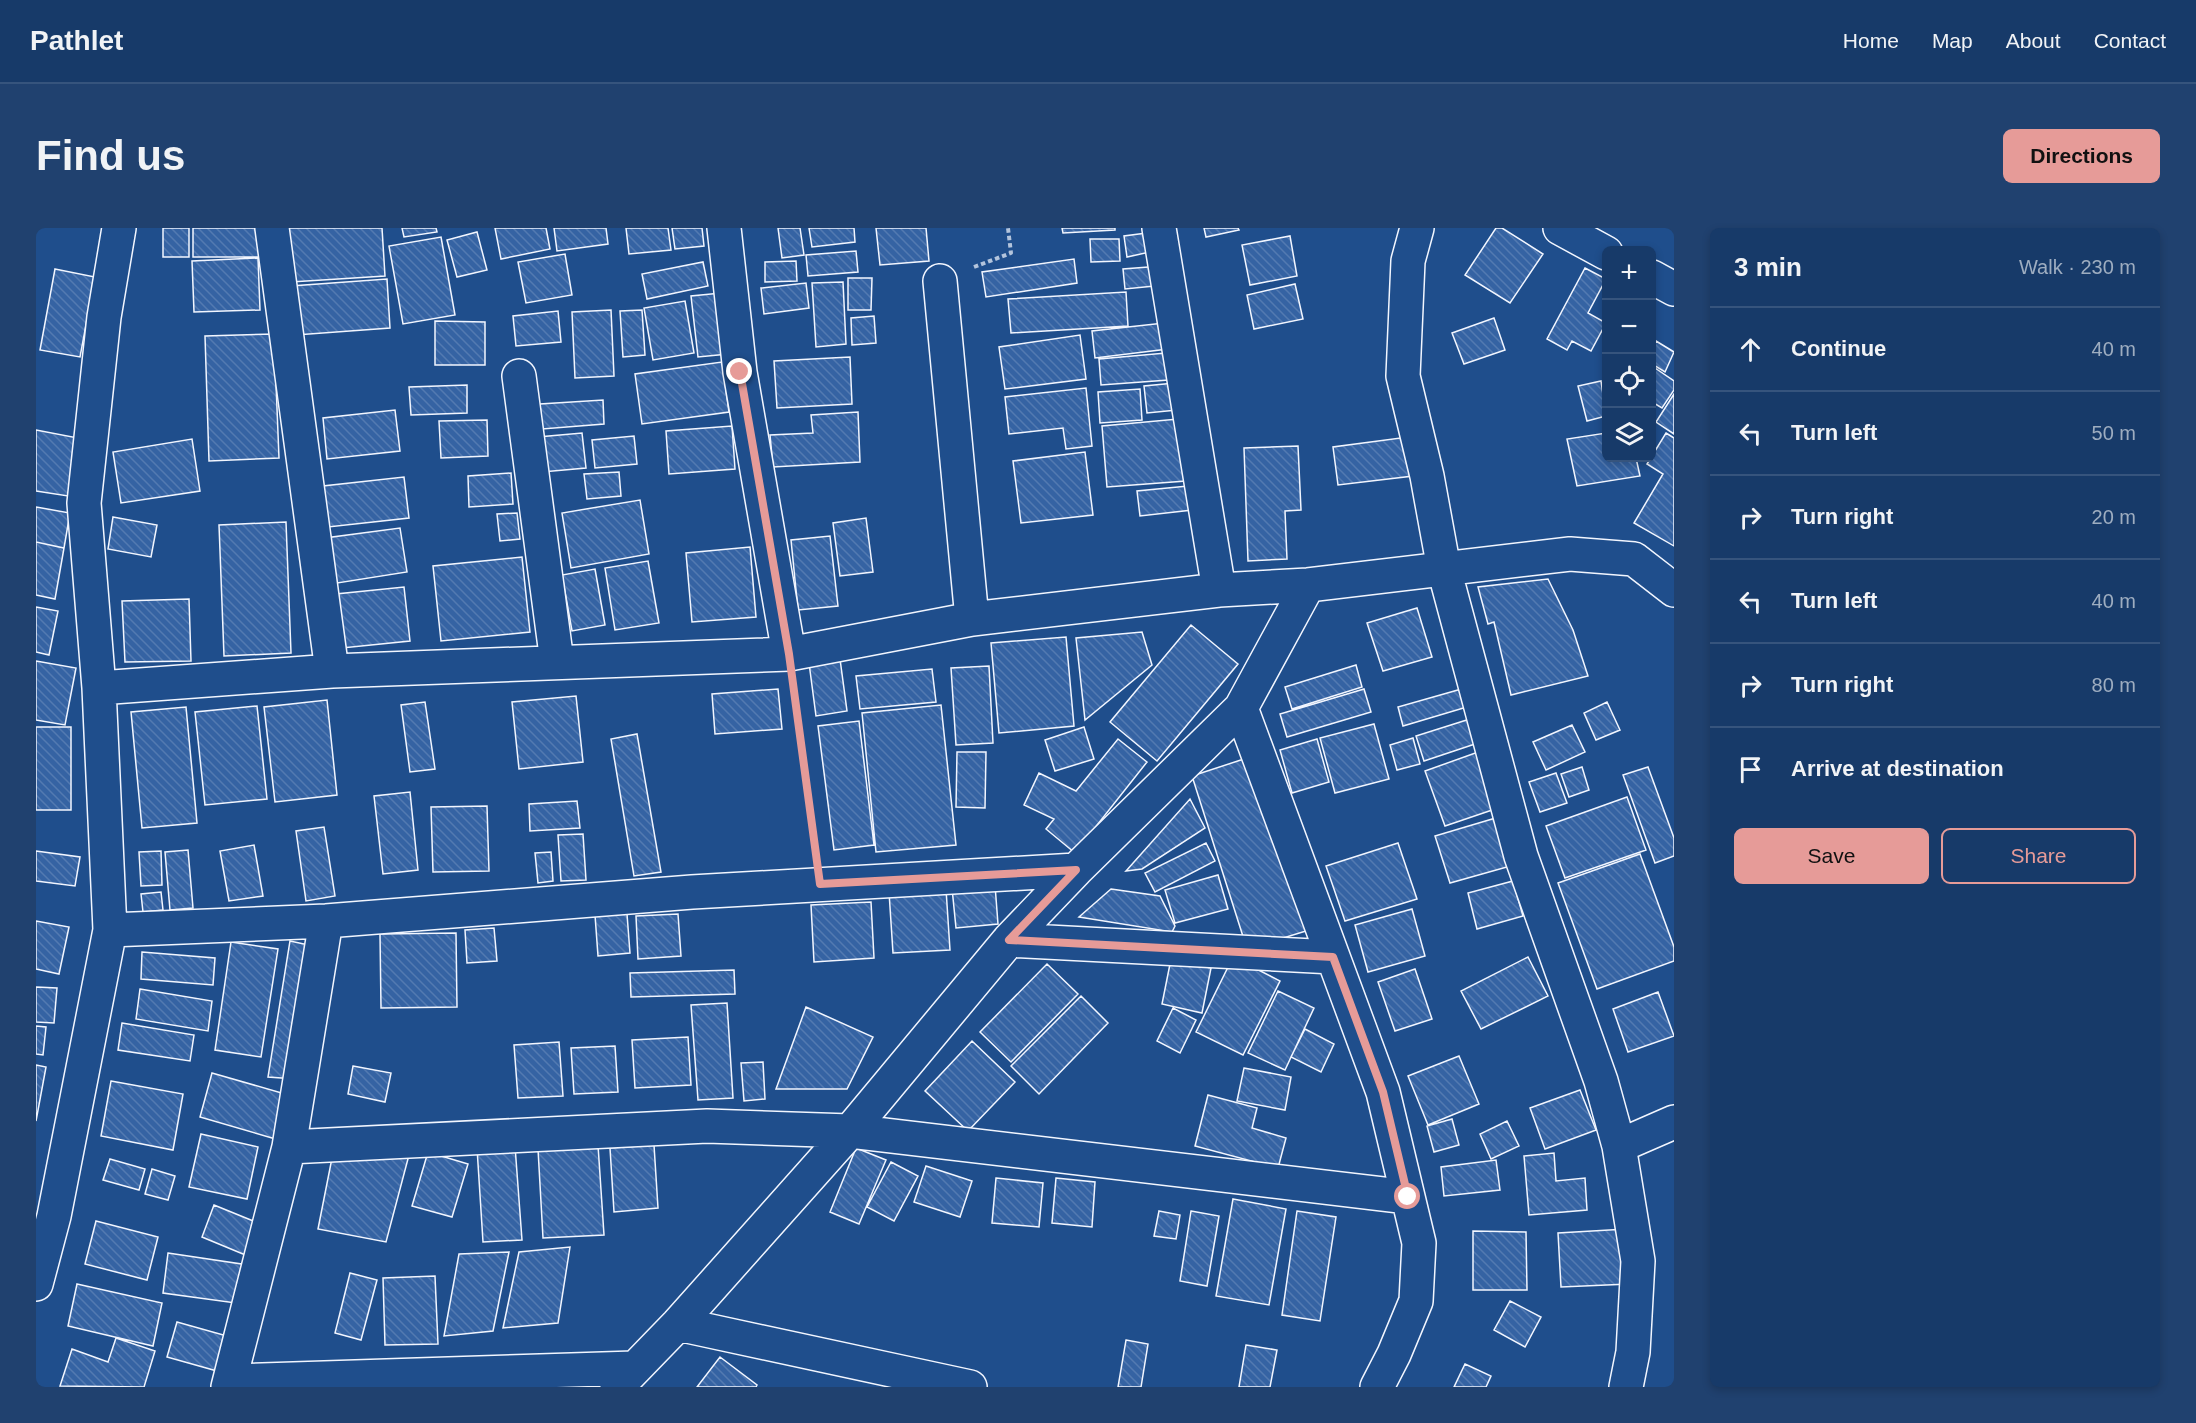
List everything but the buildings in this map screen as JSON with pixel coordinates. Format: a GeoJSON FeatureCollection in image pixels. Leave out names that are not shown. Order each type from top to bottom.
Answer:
{"type":"FeatureCollection","features":[{"type":"Feature","properties":{"kind":"street"},"geometry":{"type":"LineString","coordinates":[[36,1284],[54,1216],[110,930],[99,688],[84,503],[104,317],[119,228]]}},
{"type":"Feature","properties":{"kind":"street"},"geometry":{"type":"LineString","coordinates":[[272,228],[332,671]]}},
{"type":"Feature","properties":{"kind":"street"},"geometry":{"type":"LineString","coordinates":[[724,228],[740,372],[789,654]]}},
{"type":"Feature","properties":{"kind":"street"},"geometry":{"type":"LineString","coordinates":[[1159,228],[1219,590]]}},
{"type":"Feature","properties":{"kind":"street"},"geometry":{"type":"LineString","coordinates":[[1417,228],[1408,261],[1403,376],[1427,476],[1444,569],[1521,855],[1601,1081],[1619,1146],[1638,1261],[1634,1353],[1626,1387]]}},
{"type":"Feature","properties":{"kind":"street"},"geometry":{"type":"LineString","coordinates":[[1560,228],[1602,251]]}},
{"type":"Feature","properties":{"kind":"street"},"geometry":{"type":"LineString","coordinates":[[1656,279],[1674,289]]}},
{"type":"Feature","properties":{"kind":"street"},"geometry":{"type":"LineString","coordinates":[[940,281],[972,619]]}},
{"type":"Feature","properties":{"kind":"street"},"geometry":{"type":"LineString","coordinates":[[519,376],[557,662]]}},
{"type":"Feature","properties":{"kind":"street"},"geometry":{"type":"LineString","coordinates":[[99,688],[332,671],[789,654],[972,619],[1219,590],[1308,585],[1570,554],[1634,559],[1674,590]]}},
{"type":"Feature","properties":{"kind":"street"},"geometry":{"type":"LineString","coordinates":[[326,921],[289,1147],[229,1384],[626,1377],[678,1324],[850,1131],[1009,940],[1076,870],[1241,708],[1308,585]]}},
{"type":"Feature","properties":{"kind":"street"},"geometry":{"type":"LineString","coordinates":[[1241,708],[1383,1092],[1419,1243],[1416,1301],[1394,1354],[1377,1387]]}},
{"type":"Feature","properties":{"kind":"street"},"geometry":{"type":"LineString","coordinates":[[110,930],[326,921],[820,884],[1076,870]]}},
{"type":"Feature","properties":{"kind":"street"},"geometry":{"type":"LineString","coordinates":[[1009,940],[1333,957]]}},
{"type":"Feature","properties":{"kind":"street"},"geometry":{"type":"LineString","coordinates":[[1619,1146],[1674,1122]]}},
{"type":"Feature","properties":{"kind":"street"},"geometry":{"type":"LineString","coordinates":[[289,1147],[707,1126],[850,1131],[1408,1197]]}},
{"type":"Feature","properties":{"kind":"street"},"geometry":{"type":"LineString","coordinates":[[678,1324],[970,1387]]}},
{"type":"Feature","properties":{"kind":"path"},"geometry":{"type":"LineString","coordinates":[[940,281],[1011,253],[1008,228]]}},
{"type":"Feature","properties":{"kind":"path"},"geometry":{"type":"LineString","coordinates":[[789,654],[820,884]]}},
{"type":"Feature","properties":{"kind":"route"},"geometry":{"type":"LineString","coordinates":[[740,372],[789,654],[820,884],[1076,870],[1009,940],[1333,957],[1383,1092],[1408,1197]]}}]}
